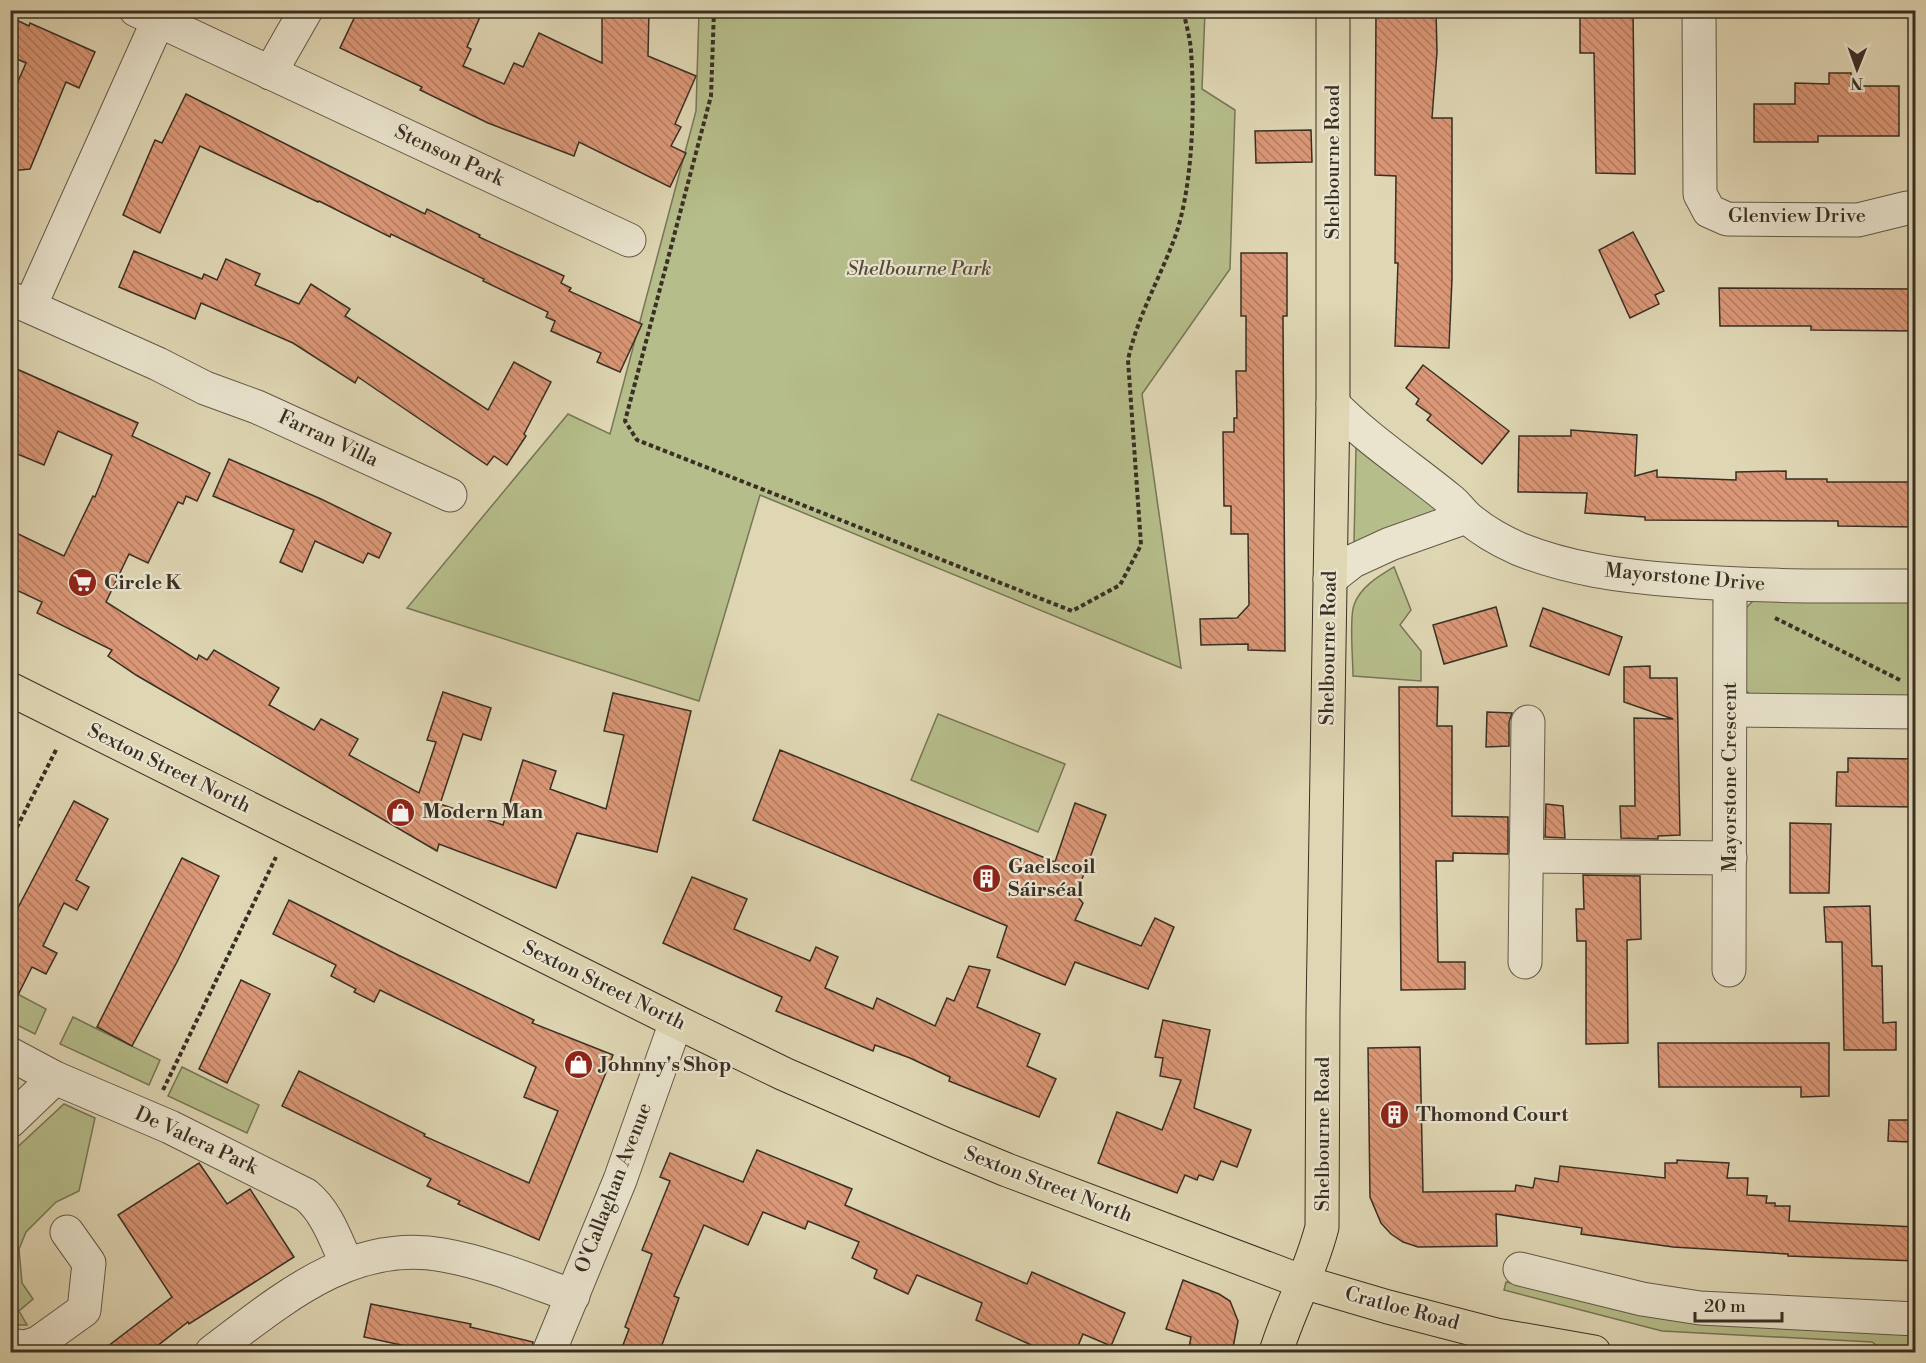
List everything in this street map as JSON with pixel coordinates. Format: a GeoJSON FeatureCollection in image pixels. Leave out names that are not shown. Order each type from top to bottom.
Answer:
{"type":"FeatureCollection","features":[{"type":"Feature","properties":{"kind":"main road","name":"Shelbourne Road"},"geometry":{"type":"LineString","coordinates":[[1276,1353],[1316,1253],[1322,1227],[1323,1012],[1333,404],[1333,10]]}},
{"type":"Feature","properties":{"kind":"main road","name":"Sexton Street North"},"geometry":{"type":"LineString","coordinates":[[10,689],[784,1074],[914,1132],[1007,1170],[1214,1248]]}},
{"type":"Feature","properties":{"kind":"main road","name":"Cratloe Road"},"geometry":{"type":"LineString","coordinates":[[1214,1248],[1303,1282],[1496,1344],[1594,1353]]}},
{"type":"Feature","properties":{"kind":"street"},"geometry":{"type":"LineString","coordinates":[[270,73],[306,10]]}},
{"type":"Feature","properties":{"kind":"street","name":"Glenview Drive"},"geometry":{"type":"LineString","coordinates":[[1699,10],[1700,194],[1709,211],[1727,219],[1858,220],[1907,208]]}},
{"type":"Feature","properties":{"kind":"street","name":"Stenson Park"},"geometry":{"type":"LineString","coordinates":[[205,388],[20,302],[147,16],[629,240]]}},
{"type":"Feature","properties":{"kind":"street","name":"Farran Villa"},"geometry":{"type":"LineString","coordinates":[[205,388],[257,407],[450,495]]}},
{"type":"Feature","properties":{"kind":"street","name":"Mayorstone Drive"},"geometry":{"type":"LineString","coordinates":[[1333,404],[1372,440],[1451,500],[1466,517],[1491,535],[1519,549],[1584,570],[1731,591],[1916,586]]}},
{"type":"Feature","properties":{"kind":"street"},"geometry":{"type":"LineString","coordinates":[[1330,579],[1360,558],[1390,544],[1466,517]]}},
{"type":"Feature","properties":{"kind":"street","name":"Mayorstone Crescent"},"geometry":{"type":"LineString","coordinates":[[1729,970],[1731,591]]}},
{"type":"Feature","properties":{"kind":"street"},"geometry":{"type":"LineString","coordinates":[[1731,710],[1910,697]]}},
{"type":"Feature","properties":{"kind":"street"},"geometry":{"type":"LineString","coordinates":[[1525,962],[1528,722]]}},
{"type":"Feature","properties":{"kind":"street"},"geometry":{"type":"LineString","coordinates":[[1526,856],[1730,858]]}},
{"type":"Feature","properties":{"kind":"street","name":"O'Callaghan Avenue"},"geometry":{"type":"LineString","coordinates":[[549,1353],[625,1166],[676,1022]]}},
{"type":"Feature","properties":{"kind":"street","name":"De Valera Park"},"geometry":{"type":"LineString","coordinates":[[10,1054],[55,1078],[149,1118],[306,1195],[316,1203],[347,1264]]}},
{"type":"Feature","properties":{"kind":"street"},"geometry":{"type":"LineString","coordinates":[[10,1121],[55,1078]]}},
{"type":"Feature","properties":{"kind":"street"},"geometry":{"type":"LineString","coordinates":[[10,1344],[25,1347],[38,1343],[84,1310],[88,1263],[67,1232]]}},
{"type":"Feature","properties":{"kind":"street"},"geometry":{"type":"LineString","coordinates":[[212,1353],[283,1299],[314,1279],[364,1258],[383,1255],[442,1254],[483,1264],[573,1296]]}},
{"type":"Feature","properties":{"kind":"street"},"geometry":{"type":"LineString","coordinates":[[1520,1269],[1642,1299],[1700,1308],[1916,1319]]}},
{"type":"Feature","properties":{"kind":"path"},"geometry":{"type":"LineString","coordinates":[[714,10],[711,96],[625,421],[637,440],[1072,611],[1120,585],[1141,545],[1128,360],[1132,339],[1175,236],[1184,206],[1192,128],[1191,50],[1183,10]]}},
{"type":"Feature","properties":{"kind":"path"},"geometry":{"type":"LineString","coordinates":[[1731,591],[1910,697]]}},
{"type":"Feature","properties":{"kind":"path"},"geometry":{"type":"LineString","coordinates":[[10,841],[70,720]]}},
{"type":"Feature","properties":{"kind":"path"},"geometry":{"type":"LineString","coordinates":[[149,1118],[290,829]]}},
{"type":"Feature","properties":{"kind":"green space","name":"Shelbourne Park"},"geometry":{"type":"Polygon","coordinates":[[[699,11],[1205,11],[1202,89],[1235,110],[1230,269],[1142,394],[1181,668],[760,495],[699,701],[407,608],[568,414],[610,434],[696,111],[699,11]]]}},
{"type":"Feature","properties":{"kind":"green space"},"geometry":{"type":"Polygon","coordinates":[[[1356,447],[1424,491],[1437,511],[1354,544],[1356,447]]]}},
{"type":"Feature","properties":{"kind":"green space"},"geometry":{"type":"Polygon","coordinates":[[[1394,567],[1411,610],[1400,625],[1421,651],[1421,681],[1353,676],[1351,629],[1354,605],[1365,587],[1394,567]]]}},
{"type":"Feature","properties":{"kind":"green space"},"geometry":{"type":"Polygon","coordinates":[[[1755,599],[1915,600],[1915,703],[1755,698],[1745,690],[1745,609],[1755,599]]]}},
{"type":"Feature","properties":{"kind":"green space"},"geometry":{"type":"Polygon","coordinates":[[[938,714],[1065,764],[1038,832],[911,780],[938,714]]]}},
{"type":"Feature","properties":{"kind":"green space"},"geometry":{"type":"Polygon","coordinates":[[[10,990],[46,1009],[35,1034],[11,1022],[10,990]]]}},
{"type":"Feature","properties":{"kind":"green space"},"geometry":{"type":"Polygon","coordinates":[[[73,1017],[160,1060],[149,1085],[60,1044],[73,1017]]]}},
{"type":"Feature","properties":{"kind":"green space"},"geometry":{"type":"Polygon","coordinates":[[[182,1067],[259,1105],[247,1133],[168,1096],[182,1067]]]}},
{"type":"Feature","properties":{"kind":"green space"},"geometry":{"type":"Polygon","coordinates":[[[64,1104],[95,1118],[79,1191],[56,1202],[26,1232],[19,1249],[22,1283],[33,1299],[19,1311],[27,1325],[19,1325],[11,1317],[11,1153],[64,1104]]]}},
{"type":"Feature","properties":{"kind":"green space"},"geometry":{"type":"Polygon","coordinates":[[[1506,1282],[1683,1316],[1915,1330],[1915,1352],[1886,1352],[1872,1342],[1662,1331],[1504,1290],[1506,1282]]]}},
{"type":"Feature","properties":{"kind":"building"},"geometry":{"type":"Polygon","coordinates":[[[358,10],[483,10],[467,47],[471,49],[463,66],[504,84],[514,63],[523,67],[539,33],[602,63],[602,10],[649,10],[648,56],[696,76],[675,124],[681,127],[671,146],[686,153],[670,187],[579,142],[574,156],[488,123],[420,90],[422,87],[340,48],[358,10]]]}},
{"type":"Feature","properties":{"kind":"building"},"geometry":{"type":"Polygon","coordinates":[[[1436,10],[1437,52],[1432,118],[1452,118],[1452,279],[1449,348],[1395,346],[1398,263],[1395,263],[1396,176],[1375,175],[1376,11],[1436,10]]]}},
{"type":"Feature","properties":{"kind":"building"},"geometry":{"type":"Polygon","coordinates":[[[1580,10],[1633,10],[1635,174],[1596,173],[1594,53],[1580,53],[1580,10]]]}},
{"type":"Feature","properties":{"kind":"building"},"geometry":{"type":"Polygon","coordinates":[[[10,17],[29,26],[30,23],[95,52],[79,88],[66,82],[30,169],[10,171],[10,100],[26,63],[10,56],[10,17]]]}},
{"type":"Feature","properties":{"kind":"building"},"geometry":{"type":"Polygon","coordinates":[[[1829,73],[1851,73],[1851,86],[1899,86],[1899,136],[1818,136],[1818,142],[1754,142],[1754,104],[1795,104],[1795,83],[1829,84],[1829,73]]]}},
{"type":"Feature","properties":{"kind":"building"},"geometry":{"type":"Polygon","coordinates":[[[186,94],[425,214],[427,209],[480,235],[479,237],[564,276],[561,283],[571,288],[569,291],[642,324],[620,372],[597,362],[601,353],[551,331],[555,321],[546,317],[548,312],[391,234],[390,237],[200,146],[160,233],[123,215],[155,140],[162,143],[186,94]]]}},
{"type":"Feature","properties":{"kind":"building"},"geometry":{"type":"Polygon","coordinates":[[[1311,130],[1312,162],[1256,163],[1255,131],[1311,130]]]}},
{"type":"Feature","properties":{"kind":"building"},"geometry":{"type":"Polygon","coordinates":[[[1633,232],[1664,291],[1655,295],[1659,304],[1630,318],[1599,250],[1633,232]]]}},
{"type":"Feature","properties":{"kind":"building"},"geometry":{"type":"Polygon","coordinates":[[[134,251],[202,279],[204,274],[217,280],[226,259],[260,274],[255,285],[299,304],[311,284],[350,309],[345,316],[488,410],[514,362],[551,382],[524,434],[526,436],[507,465],[494,456],[487,465],[358,377],[355,383],[293,343],[201,303],[195,319],[119,287],[134,251]]]}},
{"type":"Feature","properties":{"kind":"building"},"geometry":{"type":"Polygon","coordinates":[[[1241,253],[1287,253],[1287,316],[1283,316],[1285,651],[1248,650],[1248,644],[1201,645],[1200,619],[1237,618],[1249,605],[1248,534],[1231,534],[1231,506],[1224,506],[1223,432],[1234,432],[1234,418],[1237,418],[1236,371],[1246,371],[1246,316],[1241,316],[1241,253]]]}},
{"type":"Feature","properties":{"kind":"building"},"geometry":{"type":"Polygon","coordinates":[[[1719,288],[1916,289],[1916,331],[1811,330],[1811,326],[1720,326],[1719,288]]]}},
{"type":"Feature","properties":{"kind":"building"},"geometry":{"type":"Polygon","coordinates":[[[1423,365],[1509,431],[1482,464],[1427,420],[1431,415],[1416,404],[1419,399],[1406,388],[1423,365]]]}},
{"type":"Feature","properties":{"kind":"building"},"geometry":{"type":"Polygon","coordinates":[[[10,366],[138,423],[132,436],[210,473],[197,501],[186,496],[183,504],[178,502],[148,563],[129,554],[106,602],[197,660],[199,655],[207,660],[214,650],[279,688],[269,705],[314,730],[321,719],[358,739],[349,755],[419,793],[436,742],[427,740],[443,692],[491,708],[481,740],[463,734],[440,804],[503,825],[523,760],[556,771],[550,789],[606,809],[624,735],[604,731],[613,693],[691,711],[657,852],[577,833],[556,888],[439,844],[437,851],[136,675],[108,656],[112,650],[37,613],[42,602],[10,587],[10,530],[64,556],[93,496],[95,497],[112,455],[58,431],[44,465],[10,451],[10,366]]]}},
{"type":"Feature","properties":{"kind":"building"},"geometry":{"type":"Polygon","coordinates":[[[1571,430],[1637,435],[1635,476],[1657,470],[1657,477],[1736,480],[1736,472],[1786,471],[1786,479],[1827,479],[1827,482],[1916,482],[1916,527],[1838,526],[1838,521],[1645,520],[1645,517],[1585,513],[1587,493],[1518,492],[1519,436],[1571,436],[1571,430]]]}},
{"type":"Feature","properties":{"kind":"building"},"geometry":{"type":"Polygon","coordinates":[[[229,459],[321,499],[391,533],[379,558],[368,553],[363,563],[315,541],[302,572],[280,562],[294,530],[213,496],[229,459]]]}},
{"type":"Feature","properties":{"kind":"building"},"geometry":{"type":"Polygon","coordinates":[[[1496,607],[1507,646],[1444,664],[1433,625],[1496,607]]]}},
{"type":"Feature","properties":{"kind":"building"},"geometry":{"type":"Polygon","coordinates":[[[1543,608],[1622,637],[1609,675],[1530,646],[1543,608]]]}},
{"type":"Feature","properties":{"kind":"building"},"geometry":{"type":"Polygon","coordinates":[[[1650,666],[1650,678],[1677,678],[1680,835],[1658,836],[1658,839],[1621,838],[1620,806],[1635,806],[1634,718],[1673,719],[1624,702],[1624,667],[1650,666]]]}},
{"type":"Feature","properties":{"kind":"building"},"geometry":{"type":"Polygon","coordinates":[[[1399,687],[1438,687],[1437,726],[1452,726],[1452,816],[1508,817],[1508,854],[1453,853],[1453,861],[1436,861],[1438,962],[1465,962],[1465,989],[1401,990],[1399,687]]]}},
{"type":"Feature","properties":{"kind":"building"},"geometry":{"type":"Polygon","coordinates":[[[1487,712],[1512,713],[1509,722],[1509,746],[1486,747],[1487,712]]]}},
{"type":"Feature","properties":{"kind":"building","name":"Gaelscoil Sáirséal"},"geometry":{"type":"Polygon","coordinates":[[[780,750],[1055,862],[1075,803],[1106,815],[1076,895],[1083,903],[1075,920],[1141,946],[1155,918],[1174,927],[1148,989],[1075,962],[1065,985],[997,957],[1007,926],[753,820],[780,750]]]}},
{"type":"Feature","properties":{"kind":"building"},"geometry":{"type":"Polygon","coordinates":[[[1848,758],[1916,759],[1916,807],[1836,806],[1837,772],[1848,772],[1848,758]]]}},
{"type":"Feature","properties":{"kind":"building"},"geometry":{"type":"Polygon","coordinates":[[[74,801],[108,819],[76,880],[89,887],[77,910],[64,903],[43,946],[57,953],[46,974],[32,967],[10,1011],[10,923],[74,801]]]}},
{"type":"Feature","properties":{"kind":"building"},"geometry":{"type":"Polygon","coordinates":[[[1546,804],[1563,806],[1565,838],[1545,837],[1546,804]]]}},
{"type":"Feature","properties":{"kind":"building"},"geometry":{"type":"Polygon","coordinates":[[[1790,823],[1831,824],[1829,893],[1790,893],[1790,823]]]}},
{"type":"Feature","properties":{"kind":"building"},"geometry":{"type":"Polygon","coordinates":[[[182,858],[219,876],[132,1046],[97,1027],[182,858]]]}},
{"type":"Feature","properties":{"kind":"building"},"geometry":{"type":"Polygon","coordinates":[[[1583,875],[1640,876],[1641,939],[1627,940],[1628,1043],[1586,1044],[1586,941],[1577,941],[1576,909],[1584,909],[1583,875]]]}},
{"type":"Feature","properties":{"kind":"building"},"geometry":{"type":"Polygon","coordinates":[[[692,877],[747,899],[734,929],[810,961],[816,947],[838,957],[825,988],[873,1009],[877,998],[935,1026],[947,998],[954,1001],[969,966],[990,970],[977,1007],[1040,1034],[1027,1066],[1056,1079],[1039,1117],[949,1081],[950,1077],[910,1058],[875,1045],[873,1051],[776,1011],[782,997],[663,943],[692,877]]]}},
{"type":"Feature","properties":{"kind":"building"},"geometry":{"type":"Polygon","coordinates":[[[289,900],[534,1020],[532,1023],[613,1055],[539,1240],[458,1204],[460,1201],[427,1186],[431,1179],[282,1106],[299,1071],[425,1134],[424,1136],[529,1183],[558,1111],[524,1097],[536,1067],[380,990],[374,1002],[354,992],[356,989],[331,976],[336,965],[273,934],[289,900]]]}},
{"type":"Feature","properties":{"kind":"building"},"geometry":{"type":"Polygon","coordinates":[[[1870,906],[1872,966],[1882,966],[1883,1023],[1896,1022],[1896,1050],[1844,1050],[1842,942],[1826,942],[1824,907],[1870,906]]]}},
{"type":"Feature","properties":{"kind":"building"},"geometry":{"type":"Polygon","coordinates":[[[241,980],[270,994],[227,1083],[199,1069],[241,980]]]}},
{"type":"Feature","properties":{"kind":"building"},"geometry":{"type":"Polygon","coordinates":[[[1163,1020],[1210,1030],[1194,1108],[1251,1130],[1237,1167],[1221,1161],[1213,1180],[1199,1175],[1197,1180],[1185,1175],[1177,1193],[1098,1163],[1117,1112],[1162,1130],[1181,1080],[1160,1076],[1163,1058],[1155,1057],[1163,1020]]]}},
{"type":"Feature","properties":{"kind":"building"},"geometry":{"type":"Polygon","coordinates":[[[1658,1043],[1829,1043],[1829,1096],[1801,1097],[1801,1087],[1659,1087],[1658,1043]]]}},
{"type":"Feature","properties":{"kind":"building"},"geometry":{"type":"Polygon","coordinates":[[[1420,1047],[1423,1192],[1515,1191],[1516,1185],[1533,1188],[1535,1178],[1558,1182],[1560,1166],[1665,1178],[1665,1163],[1677,1163],[1677,1160],[1729,1163],[1727,1178],[1748,1178],[1747,1195],[1767,1196],[1766,1203],[1775,1203],[1775,1206],[1790,1206],[1789,1221],[1916,1227],[1916,1261],[1788,1256],[1788,1254],[1673,1247],[1581,1234],[1582,1228],[1496,1214],[1497,1246],[1418,1247],[1403,1242],[1381,1223],[1370,1197],[1368,1048],[1420,1047]]]}},
{"type":"Feature","properties":{"kind":"building"},"geometry":{"type":"Polygon","coordinates":[[[1889,1120],[1911,1120],[1910,1142],[1888,1141],[1889,1120]]]}},
{"type":"Feature","properties":{"kind":"building"},"geometry":{"type":"Polygon","coordinates":[[[757,1150],[852,1189],[845,1205],[1027,1284],[1032,1272],[1125,1313],[1111,1346],[1083,1334],[1075,1353],[1049,1353],[976,1320],[982,1303],[917,1275],[908,1294],[874,1278],[877,1270],[852,1258],[859,1242],[808,1221],[805,1229],[763,1212],[748,1245],[704,1225],[674,1296],[679,1298],[659,1353],[620,1353],[629,1329],[625,1327],[652,1254],[642,1250],[670,1181],[660,1177],[670,1153],[743,1182],[757,1150]]]}},
{"type":"Feature","properties":{"kind":"building"},"geometry":{"type":"Polygon","coordinates":[[[199,1163],[227,1204],[250,1189],[294,1257],[189,1324],[188,1322],[148,1353],[99,1353],[172,1297],[118,1215],[199,1163]]]}},
{"type":"Feature","properties":{"kind":"building"},"geometry":{"type":"Polygon","coordinates":[[[1183,1280],[1219,1294],[1230,1301],[1238,1321],[1232,1353],[1188,1353],[1191,1337],[1166,1329],[1183,1280]]]}},
{"type":"Feature","properties":{"kind":"building"},"geometry":{"type":"Polygon","coordinates":[[[371,1304],[471,1324],[470,1327],[533,1342],[531,1353],[438,1353],[364,1337],[371,1304]]]}},
{"type":"Feature","properties":{"kind":"place","name":"Circle K"},"geometry":{"type":"Point","coordinates":[83,583]}},
{"type":"Feature","properties":{"kind":"place","name":"Modern Man"},"geometry":{"type":"Point","coordinates":[401,812]}},
{"type":"Feature","properties":{"kind":"place","name":"Gaelscoil Sáirséal"},"geometry":{"type":"Point","coordinates":[987,878]}},
{"type":"Feature","properties":{"kind":"place","name":"Johnny's Shop"},"geometry":{"type":"Point","coordinates":[579,1065]}},
{"type":"Feature","properties":{"kind":"place","name":"Thomond Court"},"geometry":{"type":"Point","coordinates":[1395,1115]}}]}
